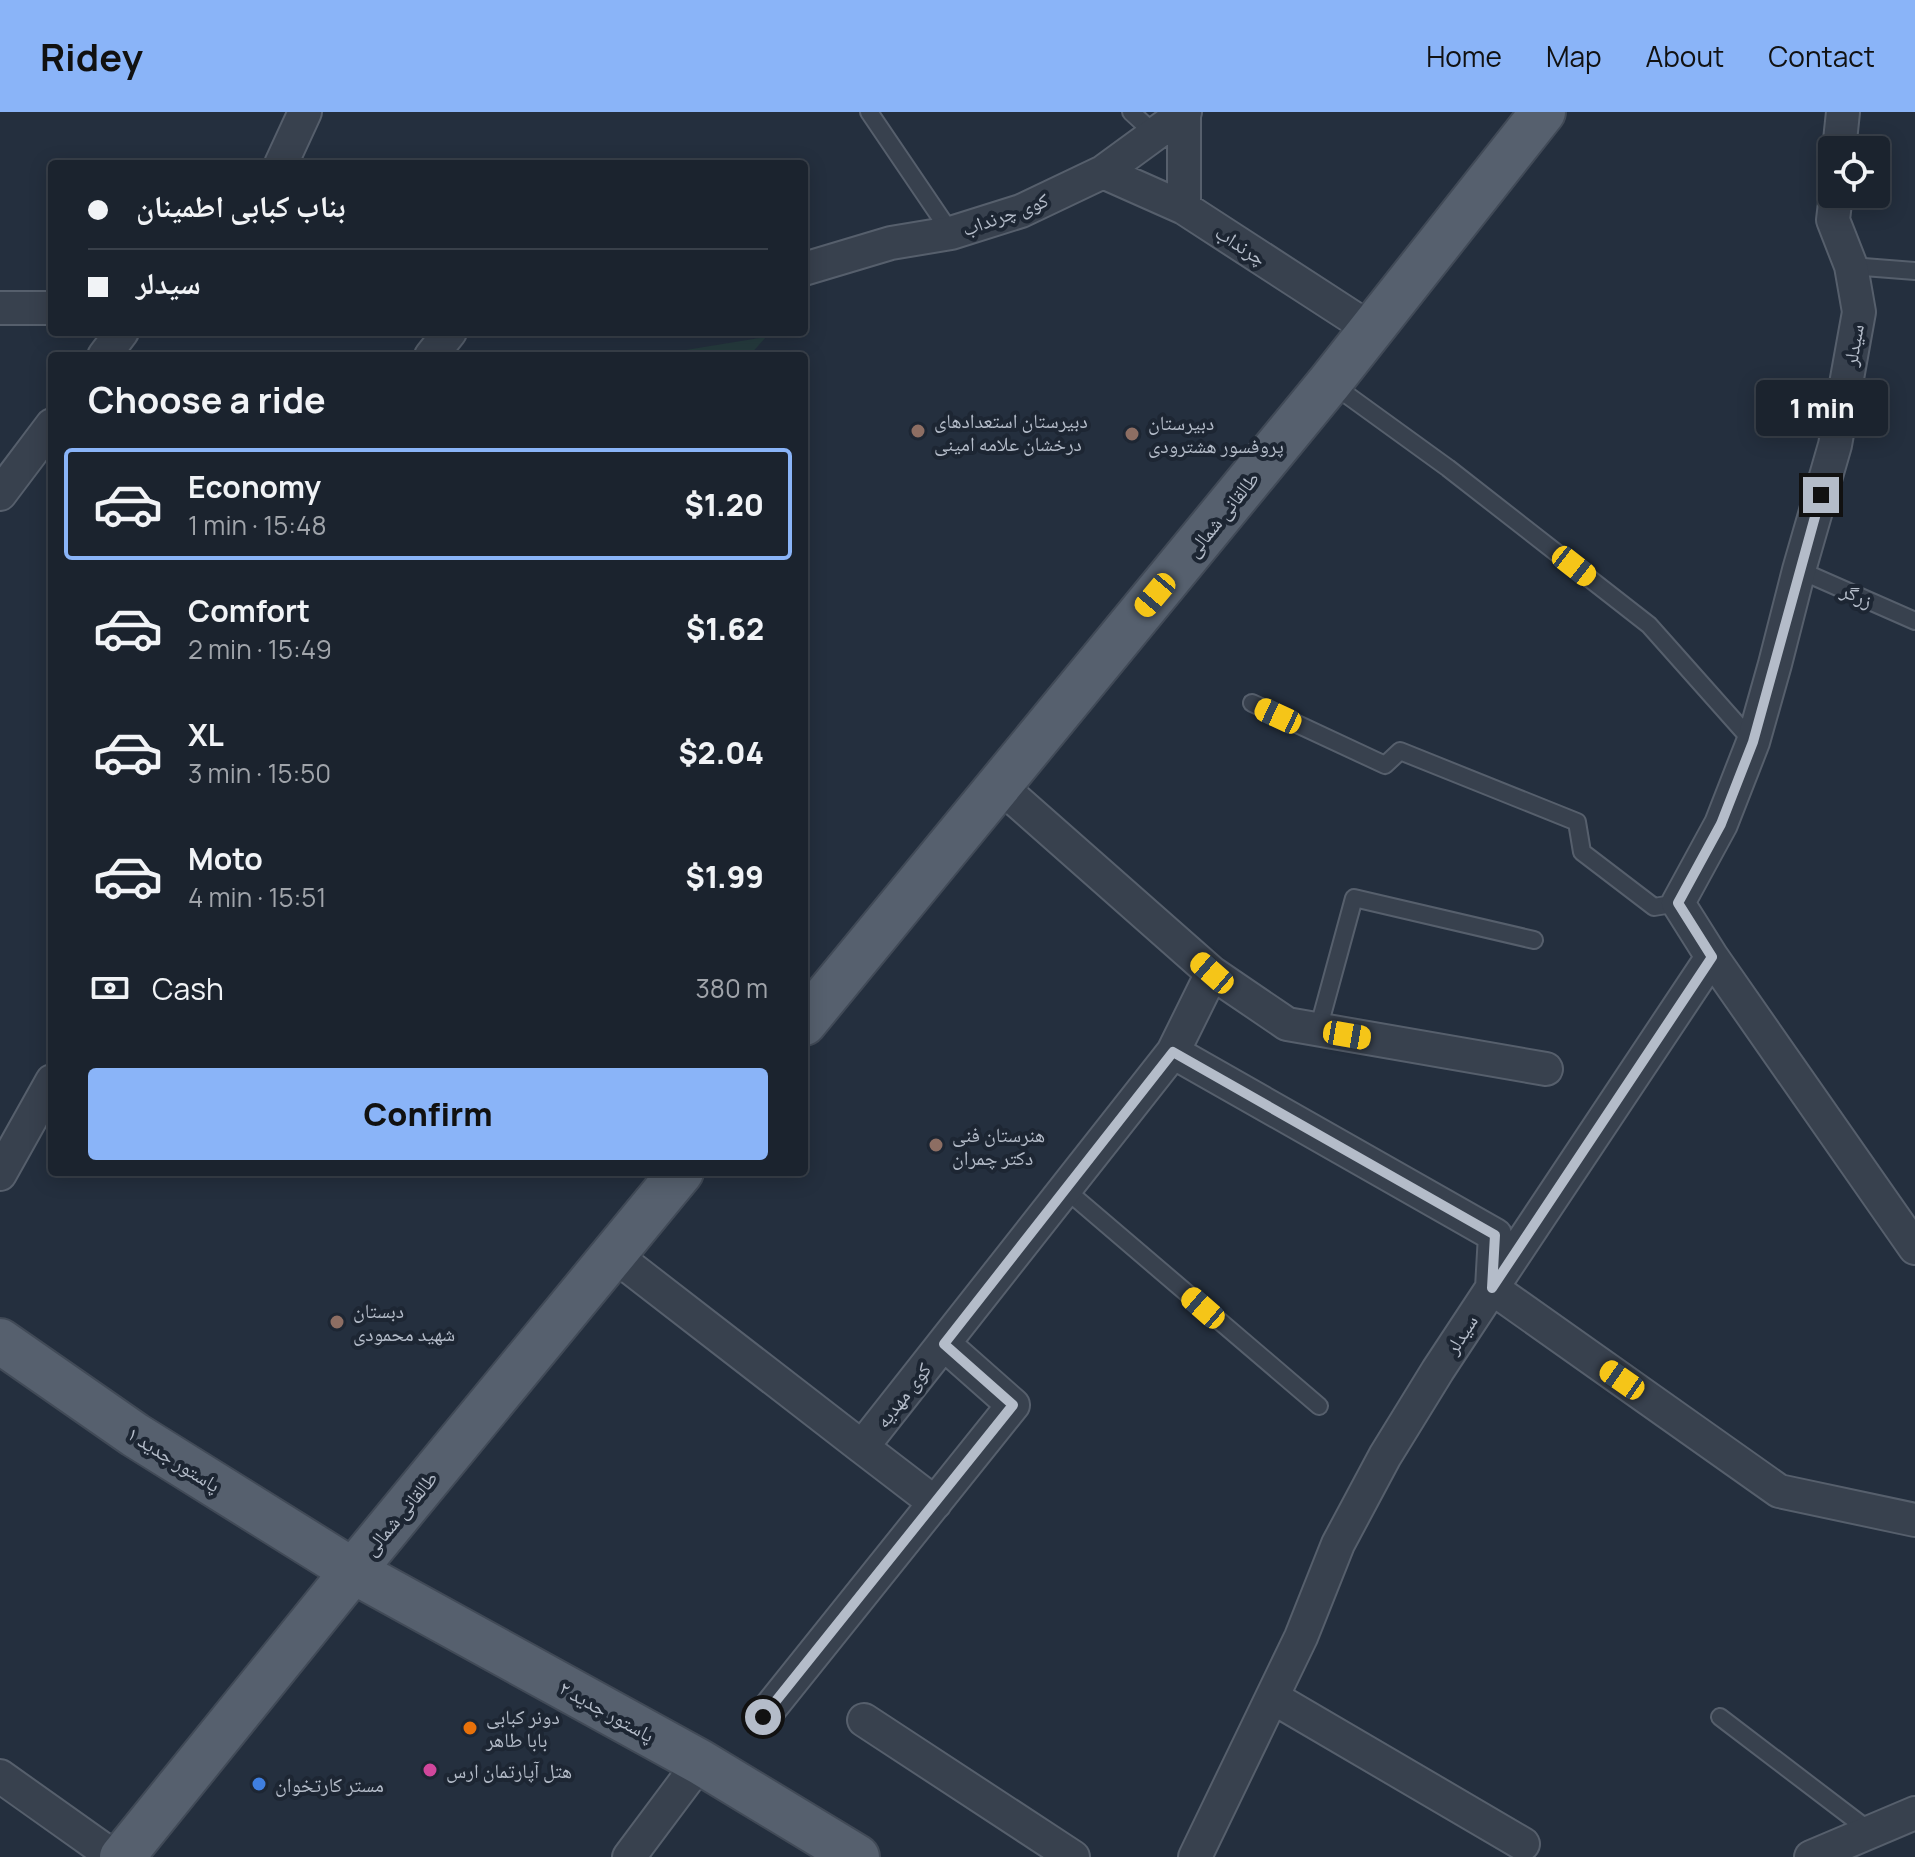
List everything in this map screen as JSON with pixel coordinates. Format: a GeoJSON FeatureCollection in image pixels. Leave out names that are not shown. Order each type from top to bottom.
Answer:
{"type":"FeatureCollection","features":[{"type":"Feature","properties":{"kind":"main road","name":"طالقانی شمالی"},"geometry":{"type":"LineString","coordinates":[[808,1018],[1330,382],[1543,112]]}},
{"type":"Feature","properties":{"kind":"main road","name":"طالقانی شمالی"},"geometry":{"type":"LineString","coordinates":[[122,1857],[678,1176]]}},
{"type":"Feature","properties":{"kind":"main road","name":"پاستور جدید ۱"},"geometry":{"type":"LineString","coordinates":[[0,1341],[135,1435],[353,1571]]}},
{"type":"Feature","properties":{"kind":"main road","name":"پاستور جدید ۲"},"geometry":{"type":"LineString","coordinates":[[353,1571],[700,1762],[857,1857]]}},
{"type":"Feature","properties":{"kind":"street"},"geometry":{"type":"LineString","coordinates":[[283,160],[305,112]]}},
{"type":"Feature","properties":{"kind":"street"},"geometry":{"type":"LineString","coordinates":[[1840,136],[1843,112]]}},
{"type":"Feature","properties":{"kind":"street"},"geometry":{"type":"LineString","coordinates":[[1184,208],[1185,113]]}},
{"type":"Feature","properties":{"kind":"street","name":"کوی چرنداب"},"geometry":{"type":"LineString","coordinates":[[808,268],[891,243],[951,233],[1021,211],[1103,172],[1185,113]]}},
{"type":"Feature","properties":{"kind":"street","name":"چرنداب"},"geometry":{"type":"LineString","coordinates":[[1103,172],[1184,208],[1372,330]]}},
{"type":"Feature","properties":{"kind":"street","name":"سیدلر"},"geometry":{"type":"LineString","coordinates":[[1678,903],[1721,824],[1753,742],[1835,445],[1859,312],[1851,266],[1833,220],[1834,208]]}},
{"type":"Feature","properties":{"kind":"street"},"geometry":{"type":"LineString","coordinates":[[0,308],[48,308]]}},
{"type":"Feature","properties":{"kind":"street"},"geometry":{"type":"LineString","coordinates":[[434,352],[447,336]]}},
{"type":"Feature","properties":{"kind":"street"},"geometry":{"type":"LineString","coordinates":[[0,494],[48,430]]}},
{"type":"Feature","properties":{"kind":"street"},"geometry":{"type":"LineString","coordinates":[[999,785],[1212,973],[1287,1024],[1546,1069]]}},
{"type":"Feature","properties":{"kind":"street"},"geometry":{"type":"LineString","coordinates":[[1678,903],[1712,957],[1915,1248]]}},
{"type":"Feature","properties":{"kind":"street","name":"سیدلر"},"geometry":{"type":"LineString","coordinates":[[1195,1857],[1301,1637],[1338,1544],[1385,1456],[1438,1370],[1712,957]]}},
{"type":"Feature","properties":{"kind":"street","name":"کوی ‌‌‌مهدیه"},"geometry":{"type":"LineString","coordinates":[[614,1255],[862,1447],[1173,1052],[1212,973]]}},
{"type":"Feature","properties":{"kind":"street"},"geometry":{"type":"LineString","coordinates":[[1173,1052],[1495,1235],[1492,1288],[1779,1491],[1915,1520]]}},
{"type":"Feature","properties":{"kind":"street"},"geometry":{"type":"LineString","coordinates":[[0,1174],[48,1088]]}},
{"type":"Feature","properties":{"kind":"street"},"geometry":{"type":"LineString","coordinates":[[763,1717],[1013,1405],[944,1344]]}},
{"type":"Feature","properties":{"kind":"street"},"geometry":{"type":"LineString","coordinates":[[862,1447],[935,1503]]}},
{"type":"Feature","properties":{"kind":"street"},"geometry":{"type":"LineString","coordinates":[[1272,1697],[1523,1844]]}},
{"type":"Feature","properties":{"kind":"street"},"geometry":{"type":"LineString","coordinates":[[864,1720],[1073,1857]]}},
{"type":"Feature","properties":{"kind":"street"},"geometry":{"type":"LineString","coordinates":[[629,1857],[700,1762]]}},
{"type":"Feature","properties":{"kind":"street"},"geometry":{"type":"LineString","coordinates":[[0,1776],[114,1857]]}},
{"type":"Feature","properties":{"kind":"street"},"geometry":{"type":"LineString","coordinates":[[1811,1857],[1915,1813]]}},
{"type":"Feature","properties":{"kind":"lane"},"geometry":{"type":"LineString","coordinates":[[869,112],[951,233]]}},
{"type":"Feature","properties":{"kind":"lane"},"geometry":{"type":"LineString","coordinates":[[1131,112],[1155,134]]}},
{"type":"Feature","properties":{"kind":"lane"},"geometry":{"type":"LineString","coordinates":[[1851,266],[1915,271]]}},
{"type":"Feature","properties":{"kind":"lane"},"geometry":{"type":"LineString","coordinates":[[1330,382],[1448,468],[1649,625],[1753,742]]}},
{"type":"Feature","properties":{"kind":"lane","name":"زرگر"},"geometry":{"type":"LineString","coordinates":[[1799,570],[1915,621]]}},
{"type":"Feature","properties":{"kind":"lane"},"geometry":{"type":"LineString","coordinates":[[1252,703],[1385,765],[1400,751],[1577,822],[1582,852],[1654,907],[1678,903]]}},
{"type":"Feature","properties":{"kind":"lane"},"geometry":{"type":"LineString","coordinates":[[1318,1030],[1354,898],[1534,940]]}},
{"type":"Feature","properties":{"kind":"lane"},"geometry":{"type":"LineString","coordinates":[[1065,1189],[1319,1406]]}},
{"type":"Feature","properties":{"kind":"lane"},"geometry":{"type":"LineString","coordinates":[[1720,1717],[1871,1832]]}},
{"type":"Feature","properties":{"kind":"green space"},"geometry":{"type":"Polygon","coordinates":[[[766,337],[753,352],[674,352],[766,337]]]}},
{"type":"Feature","properties":{"kind":"place","name":"دبیرستان استعدادهای درخشان علامه امینی"},"geometry":{"type":"Point","coordinates":[918,431]}},
{"type":"Feature","properties":{"kind":"place","name":"دبیرستان پروفسور هشترودی"},"geometry":{"type":"Point","coordinates":[1132,434]}},
{"type":"Feature","properties":{"kind":"place","name":"هنرستان فنی دکتر چمران"},"geometry":{"type":"Point","coordinates":[936,1145]}},
{"type":"Feature","properties":{"kind":"place","name":"دبستان شهید محمودی"},"geometry":{"type":"Point","coordinates":[337,1322]}},
{"type":"Feature","properties":{"kind":"place","name":"دونر کبابی بابا طاهر"},"geometry":{"type":"Point","coordinates":[470,1728]}},
{"type":"Feature","properties":{"kind":"place","name":"هتل آپارتمان ارس"},"geometry":{"type":"Point","coordinates":[430,1770]}},
{"type":"Feature","properties":{"kind":"place","name":"مستر کارتخوان"},"geometry":{"type":"Point","coordinates":[259,1784]}},
{"type":"Feature","properties":{"kind":"route"},"geometry":{"type":"LineString","coordinates":[[763,1717],[1013,1405],[944,1344],[1173,1052],[1495,1235],[1492,1288],[1712,957],[1678,903],[1721,824],[1753,742],[1821,495]]}}]}
